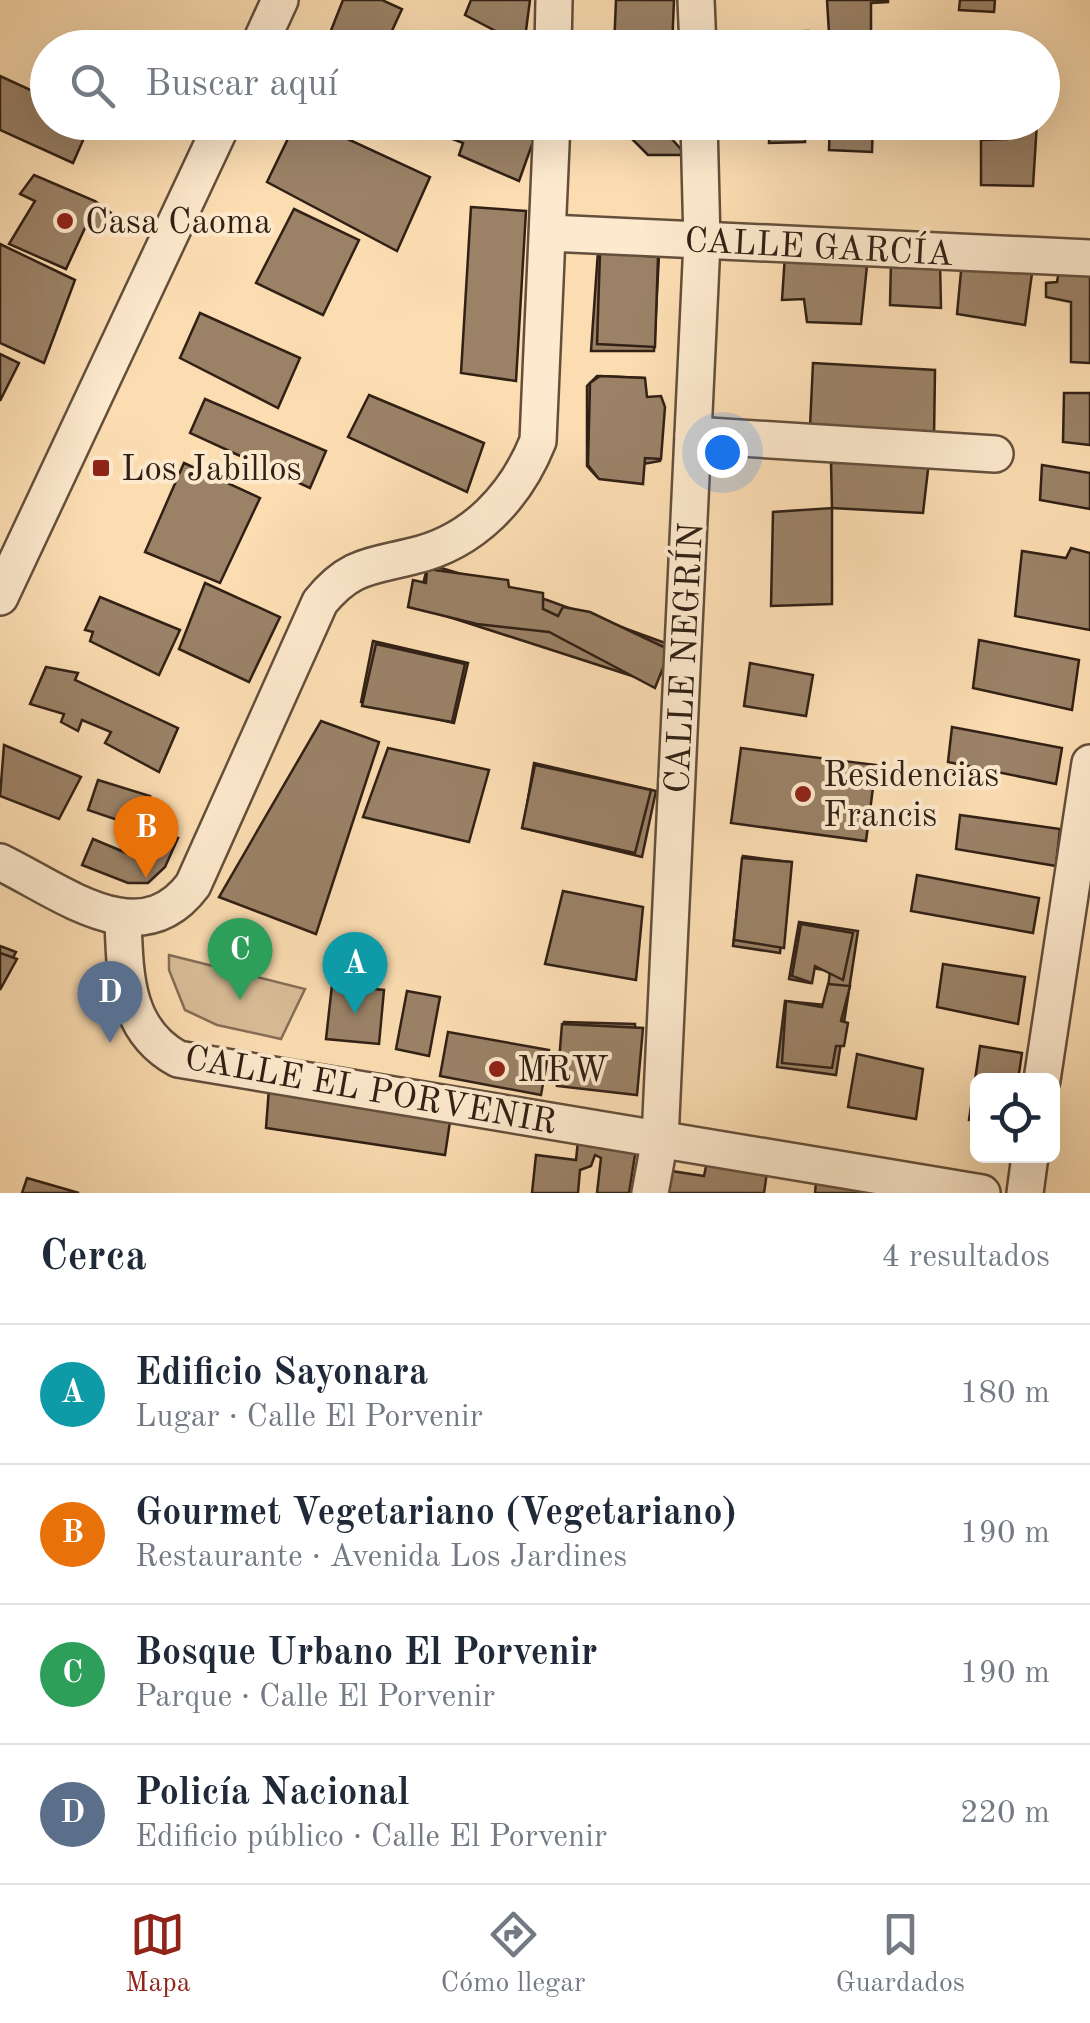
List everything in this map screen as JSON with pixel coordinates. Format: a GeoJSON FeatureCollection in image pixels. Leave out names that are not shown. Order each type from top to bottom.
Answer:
{"type":"FeatureCollection","features":[{"type":"Feature","properties":{"kind":"street"},"geometry":{"type":"LineString","coordinates":[[266,30],[280,0]]}},
{"type":"Feature","properties":{"kind":"street"},"geometry":{"type":"LineString","coordinates":[[553,30],[554,0]]}},
{"type":"Feature","properties":{"kind":"street"},"geometry":{"type":"LineString","coordinates":[[696,0],[697,30]]}},
{"type":"Feature","properties":{"kind":"street"},"geometry":{"type":"LineString","coordinates":[[0,597],[215,140]]}},
{"type":"Feature","properties":{"kind":"street"},"geometry":{"type":"LineString","coordinates":[[0,862],[122,920],[154,917],[180,903],[193,885],[320,602],[340,578],[452,541],[503,503],[524,475],[538,441],[552,140]]}},
{"type":"Feature","properties":{"kind":"street","name":"CALLE NEGRÍN"},"geometry":{"type":"LineString","coordinates":[[650,1193],[660,1138],[702,242],[699,140]]}},
{"type":"Feature","properties":{"kind":"street","name":"CALLE GARCÍA"},"geometry":{"type":"LineString","coordinates":[[549,233],[1090,258]]}},
{"type":"Feature","properties":{"kind":"street"},"geometry":{"type":"LineString","coordinates":[[693,435],[995,454]]}},
{"type":"Feature","properties":{"kind":"street"},"geometry":{"type":"LineString","coordinates":[[1043,1073],[1090,763]]}},
{"type":"Feature","properties":{"kind":"street","name":"CALLE EL PORVENIR"},"geometry":{"type":"LineString","coordinates":[[122,920],[132,1006],[143,1030],[178,1059],[982,1193]]}},
{"type":"Feature","properties":{"kind":"street"},"geometry":{"type":"LineString","coordinates":[[1025,1193],[1029,1163]]}},
{"type":"Feature","properties":{"kind":"shaded area"},"geometry":{"type":"Polygon","coordinates":[[[169,955],[305,989],[281,1039],[217,1025],[185,1010],[169,970],[169,955]]]}},
{"type":"Feature","properties":{"kind":"building"},"geometry":{"type":"Polygon","coordinates":[[[343,0],[382,0],[402,9],[392,30],[331,30],[343,0]]]}},
{"type":"Feature","properties":{"kind":"building"},"geometry":{"type":"Polygon","coordinates":[[[471,0],[530,0],[526,30],[494,30],[465,15],[471,0]]]}},
{"type":"Feature","properties":{"kind":"building"},"geometry":{"type":"Polygon","coordinates":[[[616,0],[674,0],[673,30],[615,30],[616,0]]]}},
{"type":"Feature","properties":{"kind":"building"},"geometry":{"type":"Polygon","coordinates":[[[827,0],[888,0],[871,3],[871,30],[829,30],[827,0]]]}},
{"type":"Feature","properties":{"kind":"building"},"geometry":{"type":"Polygon","coordinates":[[[960,0],[995,0],[994,12],[959,10],[960,0]]]}},
{"type":"Feature","properties":{"kind":"building"},"geometry":{"type":"Polygon","coordinates":[[[0,76],[30,90],[30,140],[83,140],[73,163],[0,130],[0,76]]]}},
{"type":"Feature","properties":{"kind":"building"},"geometry":{"type":"Polygon","coordinates":[[[287,140],[350,140],[430,177],[397,251],[267,182],[287,140]]]}},
{"type":"Feature","properties":{"kind":"building"},"geometry":{"type":"Polygon","coordinates":[[[455,140],[534,140],[519,181],[459,155],[463,143],[455,140]]]}},
{"type":"Feature","properties":{"kind":"building"},"geometry":{"type":"Polygon","coordinates":[[[633,140],[673,140],[686,155],[648,155],[633,140]]]}},
{"type":"Feature","properties":{"kind":"building"},"geometry":{"type":"Polygon","coordinates":[[[769,140],[805,140],[805,142],[769,143],[769,140]]]}},
{"type":"Feature","properties":{"kind":"building"},"geometry":{"type":"Polygon","coordinates":[[[829,140],[872,140],[872,152],[829,150],[829,140]]]}},
{"type":"Feature","properties":{"kind":"building"},"geometry":{"type":"Polygon","coordinates":[[[981,140],[1036,140],[1033,186],[981,185],[981,140]]]}},
{"type":"Feature","properties":{"kind":"building","name":"Casa Caoma"},"geometry":{"type":"Polygon","coordinates":[[[34,175],[95,201],[111,213],[101,235],[85,228],[66,269],[9,244],[35,201],[20,194],[34,175]]]}},
{"type":"Feature","properties":{"kind":"building"},"geometry":{"type":"Polygon","coordinates":[[[471,207],[526,211],[516,381],[461,373],[471,207]]]}},
{"type":"Feature","properties":{"kind":"building"},"geometry":{"type":"Polygon","coordinates":[[[294,209],[359,240],[323,315],[256,283],[294,209]]]}},
{"type":"Feature","properties":{"kind":"building"},"geometry":{"type":"Polygon","coordinates":[[[0,244],[75,280],[44,363],[0,343],[0,244]]]}},
{"type":"Feature","properties":{"kind":"building"},"geometry":{"type":"Polygon","coordinates":[[[598,251],[659,255],[654,351],[591,351],[598,251]]]}},
{"type":"Feature","properties":{"kind":"building"},"geometry":{"type":"Polygon","coordinates":[[[600,252],[658,257],[655,347],[597,344],[600,252]]]}},
{"type":"Feature","properties":{"kind":"building"},"geometry":{"type":"Polygon","coordinates":[[[785,255],[868,256],[861,324],[807,322],[804,299],[782,300],[785,255]]]}},
{"type":"Feature","properties":{"kind":"building"},"geometry":{"type":"Polygon","coordinates":[[[891,261],[940,263],[941,308],[890,305],[891,261]]]}},
{"type":"Feature","properties":{"kind":"building"},"geometry":{"type":"Polygon","coordinates":[[[962,261],[1033,266],[1025,325],[957,314],[962,261]]]}},
{"type":"Feature","properties":{"kind":"building"},"geometry":{"type":"Polygon","coordinates":[[[1059,270],[1090,271],[1090,363],[1071,362],[1071,302],[1046,297],[1046,283],[1057,282],[1059,270]]]}},
{"type":"Feature","properties":{"kind":"building"},"geometry":{"type":"Polygon","coordinates":[[[200,313],[300,358],[278,408],[180,358],[200,313]]]}},
{"type":"Feature","properties":{"kind":"building"},"geometry":{"type":"Polygon","coordinates":[[[0,354],[19,363],[0,401],[0,354]]]}},
{"type":"Feature","properties":{"kind":"building"},"geometry":{"type":"Polygon","coordinates":[[[813,363],[935,370],[934,438],[810,427],[813,363]]]}},
{"type":"Feature","properties":{"kind":"building"},"geometry":{"type":"Polygon","coordinates":[[[597,376],[644,378],[644,397],[660,399],[660,461],[643,464],[642,481],[597,477],[587,466],[587,386],[597,376]]]}},
{"type":"Feature","properties":{"kind":"building"},"geometry":{"type":"Polygon","coordinates":[[[600,376],[645,378],[647,397],[661,396],[665,407],[661,459],[645,458],[643,484],[599,479],[588,465],[590,383],[600,376]]]}},
{"type":"Feature","properties":{"kind":"building"},"geometry":{"type":"Polygon","coordinates":[[[1064,393],[1090,393],[1090,445],[1063,442],[1064,393]]]}},
{"type":"Feature","properties":{"kind":"building"},"geometry":{"type":"Polygon","coordinates":[[[369,395],[484,443],[467,492],[348,437],[369,395]]]}},
{"type":"Feature","properties":{"kind":"building"},"geometry":{"type":"Polygon","coordinates":[[[205,399],[326,451],[310,488],[190,433],[205,399]]]}},
{"type":"Feature","properties":{"kind":"building"},"geometry":{"type":"Polygon","coordinates":[[[929,461],[923,513],[832,508],[831,463],[929,461]]]}},
{"type":"Feature","properties":{"kind":"building"},"geometry":{"type":"Polygon","coordinates":[[[184,463],[260,498],[220,583],[145,552],[184,463]]]}},
{"type":"Feature","properties":{"kind":"building"},"geometry":{"type":"Polygon","coordinates":[[[1042,465],[1090,473],[1090,509],[1040,500],[1042,465]]]}},
{"type":"Feature","properties":{"kind":"building"},"geometry":{"type":"Polygon","coordinates":[[[832,508],[832,604],[771,606],[773,512],[832,508]]]}},
{"type":"Feature","properties":{"kind":"building"},"geometry":{"type":"Polygon","coordinates":[[[1071,548],[1090,553],[1090,630],[1015,616],[1022,551],[1066,558],[1071,548]]]}},
{"type":"Feature","properties":{"kind":"building"},"geometry":{"type":"Polygon","coordinates":[[[428,564],[547,600],[668,644],[661,661],[668,664],[664,675],[653,671],[651,682],[412,605],[413,583],[423,584],[428,564]]]}},
{"type":"Feature","properties":{"kind":"building"},"geometry":{"type":"Polygon","coordinates":[[[427,569],[508,580],[509,587],[543,593],[543,609],[558,616],[563,607],[590,612],[670,650],[655,688],[549,632],[477,624],[408,607],[413,580],[426,583],[427,569]]]}},
{"type":"Feature","properties":{"kind":"building"},"geometry":{"type":"Polygon","coordinates":[[[205,583],[280,617],[249,682],[179,649],[205,583]]]}},
{"type":"Feature","properties":{"kind":"building"},"geometry":{"type":"Polygon","coordinates":[[[100,597],[180,630],[159,675],[90,641],[93,632],[85,630],[100,597]]]}},
{"type":"Feature","properties":{"kind":"building"},"geometry":{"type":"Polygon","coordinates":[[[979,640],[1079,660],[1072,710],[973,688],[979,640]]]}},
{"type":"Feature","properties":{"kind":"building"},"geometry":{"type":"Polygon","coordinates":[[[373,641],[468,663],[454,723],[361,702],[373,641]]]}},
{"type":"Feature","properties":{"kind":"building"},"geometry":{"type":"Polygon","coordinates":[[[376,644],[465,664],[452,722],[362,706],[376,644]]]}},
{"type":"Feature","properties":{"kind":"building"},"geometry":{"type":"Polygon","coordinates":[[[750,663],[813,675],[806,716],[744,706],[750,663]]]}},
{"type":"Feature","properties":{"kind":"building"},"geometry":{"type":"Polygon","coordinates":[[[46,667],[78,673],[75,680],[178,728],[159,772],[105,743],[111,732],[82,720],[78,731],[61,722],[64,714],[30,704],[46,667]]]}},
{"type":"Feature","properties":{"kind":"building"},"geometry":{"type":"Polygon","coordinates":[[[321,721],[379,742],[316,934],[219,897],[321,721]]]}},
{"type":"Feature","properties":{"kind":"building"},"geometry":{"type":"Polygon","coordinates":[[[952,727],[1062,748],[1056,784],[948,762],[952,727]]]}},
{"type":"Feature","properties":{"kind":"building"},"geometry":{"type":"Polygon","coordinates":[[[4,745],[81,777],[59,819],[0,796],[4,745]]]}},
{"type":"Feature","properties":{"kind":"building"},"geometry":{"type":"Polygon","coordinates":[[[388,748],[489,770],[469,842],[363,817],[388,748]]]}},
{"type":"Feature","properties":{"kind":"building","name":"Residencias Francis"},"geometry":{"type":"Polygon","coordinates":[[[741,748],[876,765],[866,841],[731,823],[741,748]]]}},
{"type":"Feature","properties":{"kind":"building"},"geometry":{"type":"Polygon","coordinates":[[[534,763],[656,791],[642,857],[523,828],[534,763]]]}},
{"type":"Feature","properties":{"kind":"building"},"geometry":{"type":"Polygon","coordinates":[[[535,765],[651,790],[635,853],[522,828],[535,765]]]}},
{"type":"Feature","properties":{"kind":"building"},"geometry":{"type":"Polygon","coordinates":[[[98,780],[150,796],[141,828],[88,810],[98,780]]]}},
{"type":"Feature","properties":{"kind":"building"},"geometry":{"type":"Polygon","coordinates":[[[960,815],[1060,829],[1056,866],[956,849],[960,815]]]}},
{"type":"Feature","properties":{"kind":"building"},"geometry":{"type":"Polygon","coordinates":[[[148,828],[178,838],[165,867],[148,883],[128,883],[82,865],[93,839],[136,857],[148,828]]]}},
{"type":"Feature","properties":{"kind":"building"},"geometry":{"type":"Polygon","coordinates":[[[743,856],[790,862],[780,953],[733,946],[743,856]]]}},
{"type":"Feature","properties":{"kind":"building"},"geometry":{"type":"Polygon","coordinates":[[[742,858],[792,862],[784,948],[734,940],[742,858]]]}},
{"type":"Feature","properties":{"kind":"building"},"geometry":{"type":"Polygon","coordinates":[[[917,875],[1039,898],[1033,933],[911,911],[917,875]]]}},
{"type":"Feature","properties":{"kind":"building"},"geometry":{"type":"Polygon","coordinates":[[[563,891],[643,907],[636,980],[545,964],[563,891]]]}},
{"type":"Feature","properties":{"kind":"building"},"geometry":{"type":"Polygon","coordinates":[[[799,922],[858,931],[836,1075],[777,1067],[785,1001],[826,1005],[830,971],[812,968],[810,983],[789,979],[799,922]]]}},
{"type":"Feature","properties":{"kind":"building"},"geometry":{"type":"Polygon","coordinates":[[[801,924],[853,933],[843,980],[815,966],[812,983],[792,976],[801,924]]]}},
{"type":"Feature","properties":{"kind":"building"},"geometry":{"type":"Polygon","coordinates":[[[0,946],[16,952],[0,984],[0,946]]]}},
{"type":"Feature","properties":{"kind":"building"},"geometry":{"type":"Polygon","coordinates":[[[0,953],[17,959],[0,990],[0,953]]]}},
{"type":"Feature","properties":{"kind":"building"},"geometry":{"type":"Polygon","coordinates":[[[943,964],[1025,977],[1018,1024],[937,1007],[943,964]]]}},
{"type":"Feature","properties":{"kind":"building"},"geometry":{"type":"Polygon","coordinates":[[[828,984],[850,986],[841,1021],[848,1023],[844,1046],[836,1046],[832,1068],[782,1063],[786,1001],[822,1007],[828,984]]]}},
{"type":"Feature","properties":{"kind":"building"},"geometry":{"type":"Polygon","coordinates":[[[332,985],[384,990],[379,1044],[326,1039],[332,985]]]}},
{"type":"Feature","properties":{"kind":"building"},"geometry":{"type":"Polygon","coordinates":[[[407,991],[440,997],[429,1056],[396,1049],[407,991]]]}},
{"type":"Feature","properties":{"kind":"building"},"geometry":{"type":"Polygon","coordinates":[[[564,1022],[635,1024],[636,1049],[606,1048],[605,1066],[638,1066],[637,1086],[564,1083],[565,1061],[590,1062],[590,1044],[565,1044],[564,1022]]]}},
{"type":"Feature","properties":{"kind":"building"},"geometry":{"type":"Polygon","coordinates":[[[562,1024],[643,1028],[637,1095],[557,1086],[562,1024]]]}},
{"type":"Feature","properties":{"kind":"building"},"geometry":{"type":"Polygon","coordinates":[[[448,1032],[549,1050],[541,1095],[440,1076],[448,1032]]]}},
{"type":"Feature","properties":{"kind":"building"},"geometry":{"type":"Polygon","coordinates":[[[980,1046],[1022,1053],[1019,1073],[976,1073],[980,1046]]]}},
{"type":"Feature","properties":{"kind":"building"},"geometry":{"type":"Polygon","coordinates":[[[857,1054],[923,1069],[916,1119],[848,1107],[857,1054]]]}},
{"type":"Feature","properties":{"kind":"building"},"geometry":{"type":"Polygon","coordinates":[[[269,1088],[451,1115],[445,1155],[266,1128],[269,1088]]]}},
{"type":"Feature","properties":{"kind":"building"},"geometry":{"type":"Polygon","coordinates":[[[579,1131],[637,1142],[629,1193],[597,1193],[601,1158],[595,1155],[591,1166],[580,1170],[578,1193],[532,1193],[536,1155],[576,1160],[579,1131]]]}},
{"type":"Feature","properties":{"kind":"building"},"geometry":{"type":"Polygon","coordinates":[[[710,1147],[768,1165],[764,1193],[661,1193],[665,1170],[704,1176],[710,1147]]]}},
{"type":"Feature","properties":{"kind":"building"},"geometry":{"type":"Polygon","coordinates":[[[27,1178],[79,1193],[22,1193],[27,1178]]]}},
{"type":"Feature","properties":{"kind":"building"},"geometry":{"type":"Polygon","coordinates":[[[816,1182],[891,1193],[815,1193],[816,1182]]]}},
{"type":"Feature","properties":{"kind":"place","name":"Casa Caoma"},"geometry":{"type":"Point","coordinates":[65,221]}},
{"type":"Feature","properties":{"kind":"place","name":"Los Jabillos"},"geometry":{"type":"Point","coordinates":[101,468]}},
{"type":"Feature","properties":{"kind":"place","name":"Residencias Francis"},"geometry":{"type":"Point","coordinates":[803,794]}},
{"type":"Feature","properties":{"kind":"place","name":"Gourmet Vegetariano (Vegetariano)"},"geometry":{"type":"Point","coordinates":[146,878]}},
{"type":"Feature","properties":{"kind":"place","name":"Bosque Urbano El Porvenir"},"geometry":{"type":"Point","coordinates":[240,1000]}},
{"type":"Feature","properties":{"kind":"place","name":"Edificio Sayonara"},"geometry":{"type":"Point","coordinates":[355,1014]}},
{"type":"Feature","properties":{"kind":"place","name":"Policía Nacional"},"geometry":{"type":"Point","coordinates":[110,1043]}},
{"type":"Feature","properties":{"kind":"place","name":"MRW"},"geometry":{"type":"Point","coordinates":[497,1069]}}]}
